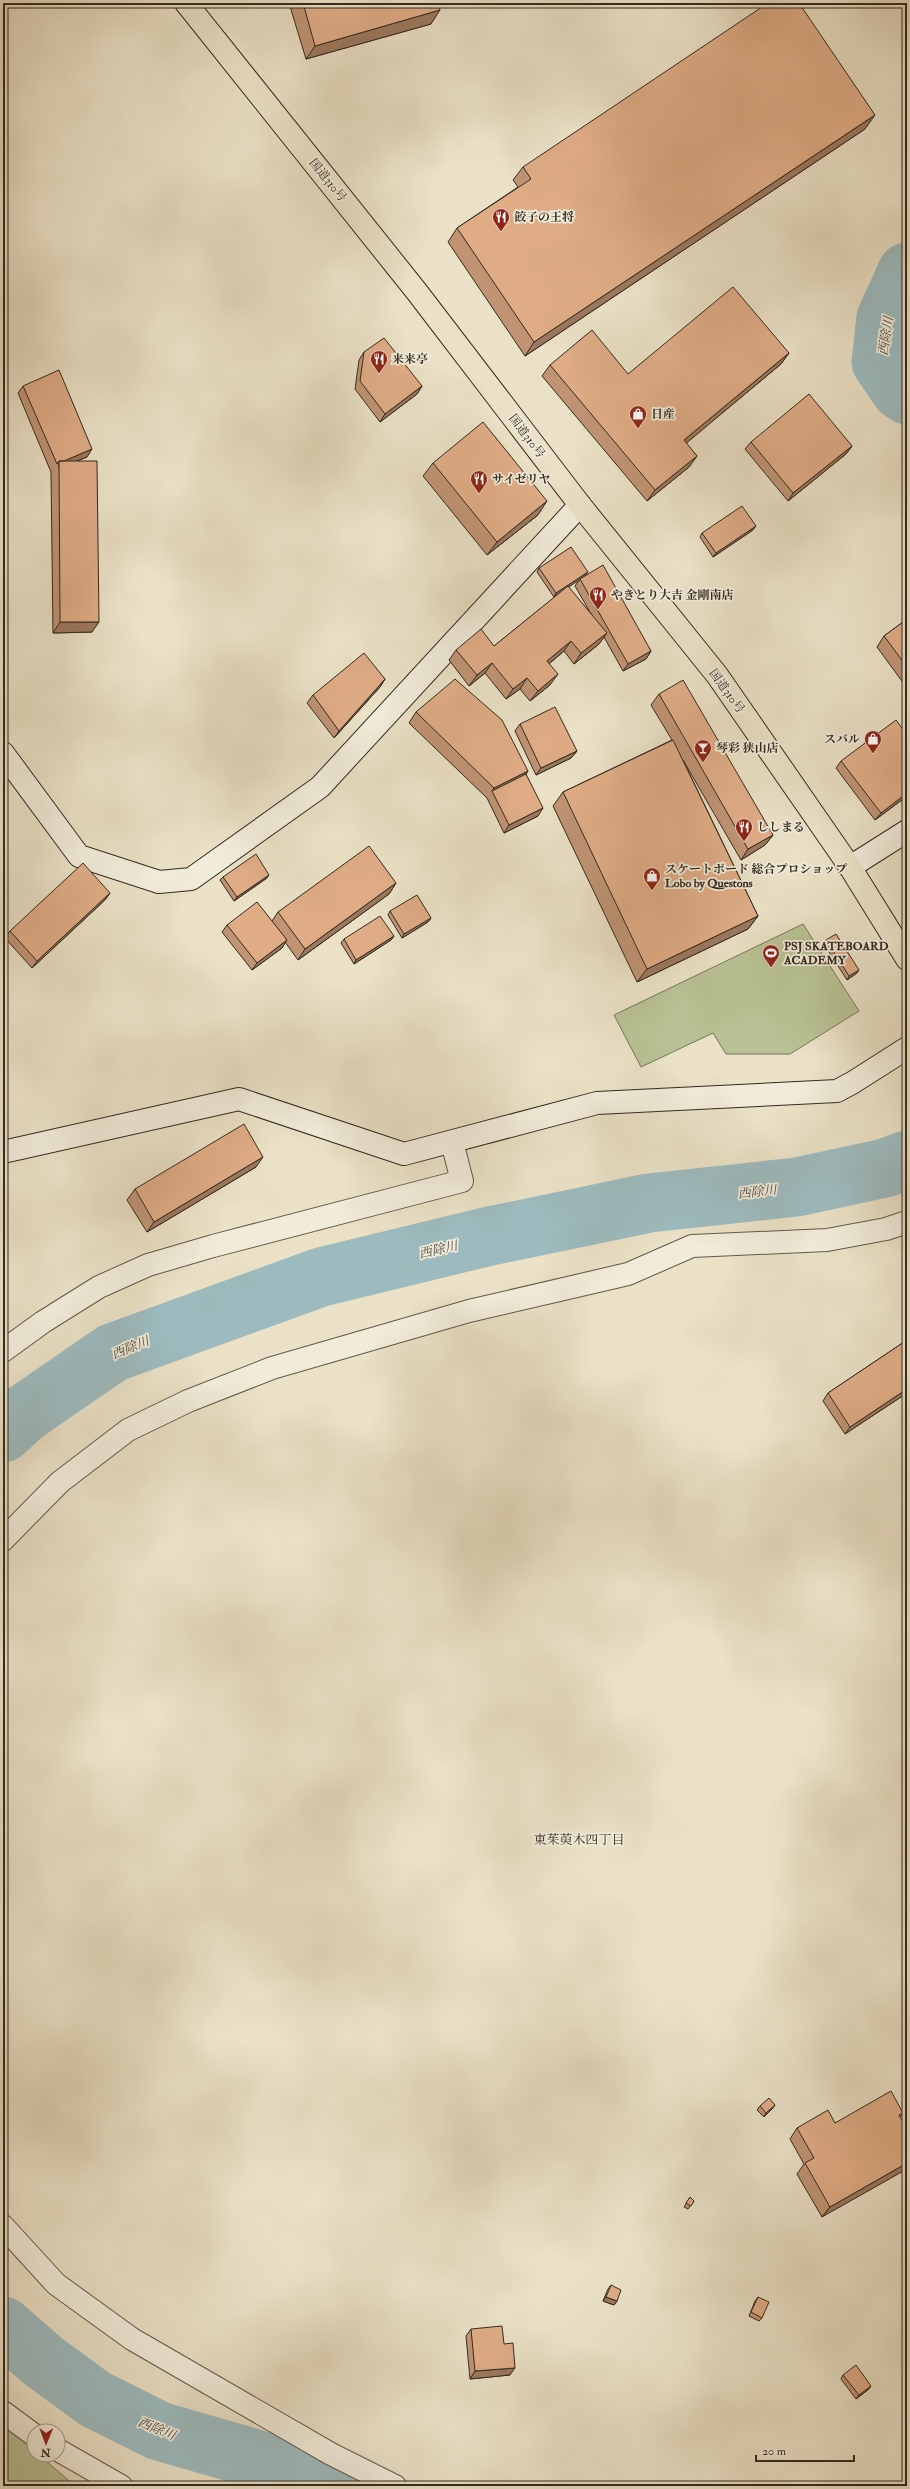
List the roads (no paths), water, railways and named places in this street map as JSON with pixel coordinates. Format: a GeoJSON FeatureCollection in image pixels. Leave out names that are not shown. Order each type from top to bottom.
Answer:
{"type":"FeatureCollection","features":[{"type":"Feature","properties":{"kind":"highway","name":"国道310号"},"geometry":{"type":"LineString","coordinates":[[186,3],[417,292],[580,505],[717,675],[850,867],[907,959]]}},
{"type":"Feature","properties":{"kind":"street"},"geometry":{"type":"LineString","coordinates":[[3,753],[79,856],[159,882],[191,879],[320,787],[580,505]]}},
{"type":"Feature","properties":{"kind":"street"},"geometry":{"type":"LineString","coordinates":[[850,867],[907,831]]}},
{"type":"Feature","properties":{"kind":"street"},"geometry":{"type":"LineString","coordinates":[[3,1152],[239,1099],[404,1154],[597,1103],[836,1091],[852,1083],[907,1048]]}},
{"type":"Feature","properties":{"kind":"street"},"geometry":{"type":"LineString","coordinates":[[3,1351],[43,1322],[99,1287],[148,1265],[213,1246],[462,1181],[452,1142]]}},
{"type":"Feature","properties":{"kind":"street"},"geometry":{"type":"LineString","coordinates":[[3,1540],[60,1482],[128,1430],[188,1401],[272,1368],[469,1310],[628,1274],[692,1246],[827,1240],[886,1229],[907,1222]]}},
{"type":"Feature","properties":{"kind":"street"},"geometry":{"type":"LineString","coordinates":[[3,2226],[56,2284],[132,2339],[331,2454],[395,2486]]}},
{"type":"Feature","properties":{"kind":"street"},"geometry":{"type":"LineString","coordinates":[[3,2412],[26,2429]]}},
{"type":"Feature","properties":{"kind":"street"},"geometry":{"type":"LineString","coordinates":[[66,2455],[121,2486]]}},
{"type":"Feature","properties":{"kind":"waterway","name":"西除川"},"geometry":{"type":"LineString","coordinates":[[907,272],[886,318],[881,362],[900,390],[907,395]]}},
{"type":"Feature","properties":{"kind":"waterway","name":"西除川"},"geometry":{"type":"LineString","coordinates":[[3,1433],[25,1413],[112,1353],[321,1277],[490,1236],[649,1203],[797,1187],[885,1168],[907,1160]]}},
{"type":"Feature","properties":{"kind":"waterway","name":"西除川"},"geometry":{"type":"LineString","coordinates":[[3,2326],[43,2361],[95,2399],[159,2431],[311,2475],[334,2486]]}},
{"type":"Feature","properties":{"kind":"place","name":"餃子の王将"},"geometry":{"type":"Point","coordinates":[501,232]}},
{"type":"Feature","properties":{"kind":"place","name":"来来亭"},"geometry":{"type":"Point","coordinates":[379,374]}},
{"type":"Feature","properties":{"kind":"place","name":"日産"},"geometry":{"type":"Point","coordinates":[638,429]}},
{"type":"Feature","properties":{"kind":"place","name":"サイゼリヤ"},"geometry":{"type":"Point","coordinates":[479,494]}},
{"type":"Feature","properties":{"kind":"place","name":"やきとり大吉 金剛南店"},"geometry":{"type":"Point","coordinates":[598,610]}},
{"type":"Feature","properties":{"kind":"place","name":"スバル"},"geometry":{"type":"Point","coordinates":[873,754]}},
{"type":"Feature","properties":{"kind":"place","name":"琴彩 狭山店"},"geometry":{"type":"Point","coordinates":[703,763]}},
{"type":"Feature","properties":{"kind":"place","name":"ししまる"},"geometry":{"type":"Point","coordinates":[744,842]}},
{"type":"Feature","properties":{"kind":"place","name":"スケートボード 総合プロショップ Lobo by Questons"},"geometry":{"type":"Point","coordinates":[652,891]}},
{"type":"Feature","properties":{"kind":"place","name":"PSJ SKATEBOARD ACADEMY"},"geometry":{"type":"Point","coordinates":[771,968]}},
{"type":"Feature","properties":{"kind":"district","name":"東茱萸木四丁目"},"geometry":{"type":"Point","coordinates":[579,1839]}}]}
